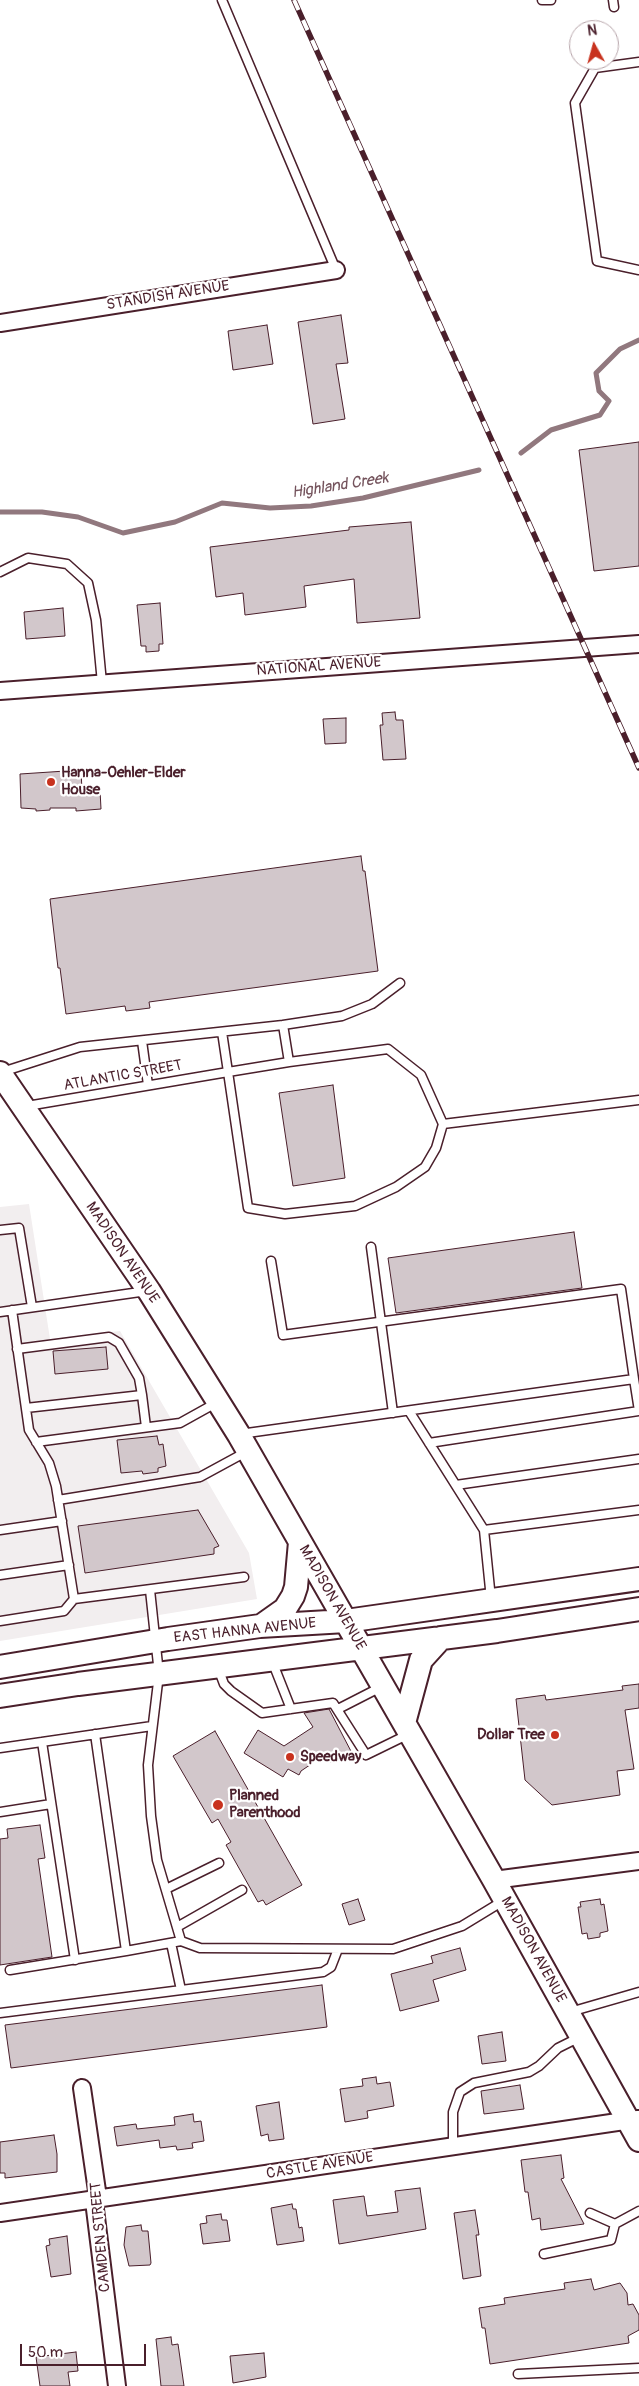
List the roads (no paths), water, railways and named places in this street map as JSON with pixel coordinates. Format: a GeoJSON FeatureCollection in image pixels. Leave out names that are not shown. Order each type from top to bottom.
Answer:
{"type":"FeatureCollection","features":[{"type":"Feature","properties":{"kind":"main road","name":"MADISON AVENUE"},"geometry":{"type":"LineString","coordinates":[[0,1073],[149,1291],[243,1443],[362,1648],[581,2036],[634,2119],[639,2140]]}},
{"type":"Feature","properties":{"kind":"main road"},"geometry":{"type":"LineString","coordinates":[[260,1626],[285,1609],[293,1596],[296,1587],[300,1542]]}},
{"type":"Feature","properties":{"kind":"main road","name":"EAST HANNA AVENUE"},"geometry":{"type":"LineString","coordinates":[[0,1667],[155,1641],[260,1626],[346,1621],[639,1578]]}},
{"type":"Feature","properties":{"kind":"main road","name":"EAST HANNA AVENUE"},"geometry":{"type":"LineString","coordinates":[[0,1696],[639,1610]]}},
{"type":"Feature","properties":{"kind":"main road"},"geometry":{"type":"LineString","coordinates":[[407,1728],[421,1660],[441,1638]]}},
{"type":"Feature","properties":{"kind":"street","name":"STANDISH AVENUE"},"geometry":{"type":"LineString","coordinates":[[0,323],[336,270]]}},
{"type":"Feature","properties":{"kind":"street","name":"NATIONAL AVENUE"},"geometry":{"type":"LineString","coordinates":[[0,691],[639,644]]}},
{"type":"Feature","properties":{"kind":"street"},"geometry":{"type":"LineString","coordinates":[[494,1880],[639,1861]]}},
{"type":"Feature","properties":{"kind":"street","name":"CAMDEN STREET"},"geometry":{"type":"LineString","coordinates":[[82,2088],[97,2191],[94,2201],[118,2386]]}},
{"type":"Feature","properties":{"kind":"street","name":"CASTLE AVENUE"},"geometry":{"type":"LineString","coordinates":[[0,2214],[634,2119]]}},
{"type":"Feature","properties":{"kind":"lane"},"geometry":{"type":"LineString","coordinates":[[222,0],[336,270]]}},
{"type":"Feature","properties":{"kind":"lane"},"geometry":{"type":"LineString","coordinates":[[542,0],[551,0]]}},
{"type":"Feature","properties":{"kind":"lane"},"geometry":{"type":"LineString","coordinates":[[639,62],[595,68],[575,103],[597,261],[639,270]]}},
{"type":"Feature","properties":{"kind":"lane"},"geometry":{"type":"LineString","coordinates":[[0,572],[28,558],[67,564],[88,583],[96,620],[102,683]]}},
{"type":"Feature","properties":{"kind":"lane"},"geometry":{"type":"LineString","coordinates":[[0,1073],[80,1048],[284,1025],[342,1016],[372,1004],[400,983]]}},
{"type":"Feature","properties":{"kind":"lane"},"geometry":{"type":"LineString","coordinates":[[284,1025],[289,1062]]}},
{"type":"Feature","properties":{"kind":"lane"},"geometry":{"type":"LineString","coordinates":[[222,1032],[248,1208],[285,1214],[355,1206],[396,1187],[425,1167],[436,1148],[443,1124],[639,1100]]}},
{"type":"Feature","properties":{"kind":"lane"},"geometry":{"type":"LineString","coordinates":[[142,1041],[148,1085]]}},
{"type":"Feature","properties":{"kind":"lane","name":"ATLANTIC STREET"},"geometry":{"type":"LineString","coordinates":[[22,1107],[289,1062],[388,1049],[421,1075],[443,1124]]}},
{"type":"Feature","properties":{"kind":"lane"},"geometry":{"type":"LineString","coordinates":[[0,1230],[19,1228],[32,1307]]}},
{"type":"Feature","properties":{"kind":"lane"},"geometry":{"type":"LineString","coordinates":[[371,1248],[393,1413]]}},
{"type":"Feature","properties":{"kind":"lane"},"geometry":{"type":"LineString","coordinates":[[271,1261],[282,1335],[621,1289],[639,1411],[429,1443]]}},
{"type":"Feature","properties":{"kind":"lane"},"geometry":{"type":"LineString","coordinates":[[0,1312],[149,1291]]}},
{"type":"Feature","properties":{"kind":"lane"},"geometry":{"type":"LineString","coordinates":[[12,1310],[29,1430],[49,1463],[62,1521],[74,1599]]}},
{"type":"Feature","properties":{"kind":"lane"},"geometry":{"type":"LineString","coordinates":[[17,1349],[109,1337],[120,1343],[139,1378],[146,1427]]}},
{"type":"Feature","properties":{"kind":"lane"},"geometry":{"type":"LineString","coordinates":[[58,1500],[200,1476],[243,1443],[409,1410],[634,1379]]}},
{"type":"Feature","properties":{"kind":"lane"},"geometry":{"type":"LineString","coordinates":[[26,1408],[142,1395]]}},
{"type":"Feature","properties":{"kind":"lane"},"geometry":{"type":"LineString","coordinates":[[36,1442],[180,1423],[218,1402]]}},
{"type":"Feature","properties":{"kind":"lane"},"geometry":{"type":"LineString","coordinates":[[409,1410],[484,1530],[491,1601]]}},
{"type":"Feature","properties":{"kind":"lane"},"geometry":{"type":"LineString","coordinates":[[456,1485],[639,1459]]}},
{"type":"Feature","properties":{"kind":"lane"},"geometry":{"type":"LineString","coordinates":[[484,1530],[639,1510]]}},
{"type":"Feature","properties":{"kind":"lane"},"geometry":{"type":"LineString","coordinates":[[0,1530],[62,1521]]}},
{"type":"Feature","properties":{"kind":"lane"},"geometry":{"type":"LineString","coordinates":[[0,1575],[69,1565]]}},
{"type":"Feature","properties":{"kind":"lane"},"geometry":{"type":"LineString","coordinates":[[0,1620],[64,1611],[74,1599],[244,1578]]}},
{"type":"Feature","properties":{"kind":"lane"},"geometry":{"type":"LineString","coordinates":[[150,1590],[159,1674],[148,1765],[151,1816],[157,1860],[181,1941]]}},
{"type":"Feature","properties":{"kind":"lane"},"geometry":{"type":"LineString","coordinates":[[271,1659],[291,1709]]}},
{"type":"Feature","properties":{"kind":"lane"},"geometry":{"type":"LineString","coordinates":[[217,1666],[224,1684],[262,1713],[333,1703],[366,1755],[407,1728]]}},
{"type":"Feature","properties":{"kind":"lane"},"geometry":{"type":"LineString","coordinates":[[338,1709],[383,1686]]}},
{"type":"Feature","properties":{"kind":"lane"},"geometry":{"type":"LineString","coordinates":[[0,1748],[152,1726]]}},
{"type":"Feature","properties":{"kind":"lane"},"geometry":{"type":"LineString","coordinates":[[96,1734],[126,1951]]}},
{"type":"Feature","properties":{"kind":"lane"},"geometry":{"type":"LineString","coordinates":[[42,1742],[75,1960]]}},
{"type":"Feature","properties":{"kind":"lane"},"geometry":{"type":"LineString","coordinates":[[0,1812],[51,1804]]}},
{"type":"Feature","properties":{"kind":"lane"},"geometry":{"type":"LineString","coordinates":[[166,1889],[219,1863]]}},
{"type":"Feature","properties":{"kind":"lane"},"geometry":{"type":"LineString","coordinates":[[177,1927],[242,1890]]}},
{"type":"Feature","properties":{"kind":"lane"},"geometry":{"type":"LineString","coordinates":[[10,1970],[181,1941],[200,1948],[393,1949],[462,1926],[505,1900]]}},
{"type":"Feature","properties":{"kind":"lane"},"geometry":{"type":"LineString","coordinates":[[171,1943],[180,1990]]}},
{"type":"Feature","properties":{"kind":"lane"},"geometry":{"type":"LineString","coordinates":[[0,2013],[324,1972],[331,1966],[338,1949]]}},
{"type":"Feature","properties":{"kind":"lane"},"geometry":{"type":"LineString","coordinates":[[568,2012],[639,1992]]}},
{"type":"Feature","properties":{"kind":"lane"},"geometry":{"type":"LineString","coordinates":[[454,2146],[456,2099],[465,2087],[523,2074],[539,2066],[558,2048],[581,2036]]}},
{"type":"Feature","properties":{"kind":"lane"},"geometry":{"type":"LineString","coordinates":[[544,2254],[611,2240],[615,2224],[639,2211]]}},
{"type":"Feature","properties":{"kind":"lane"},"geometry":{"type":"LineString","coordinates":[[590,2213],[615,2224]]}},
{"type":"Feature","properties":{"kind":"lane"},"geometry":{"type":"LineString","coordinates":[[518,2374],[619,2367],[639,2368]]}},
{"type":"Feature","properties":{"kind":"waterway","name":"Highland Creek"},"geometry":{"type":"LineString","coordinates":[[521,453],[551,430],[600,415],[609,401],[599,391],[596,373],[620,349],[639,340]]}},
{"type":"Feature","properties":{"kind":"waterway","name":"Highland Creek"},"geometry":{"type":"LineString","coordinates":[[0,512],[42,512],[78,517],[123,533],[175,522],[222,503],[270,508],[311,506],[363,498],[479,470]]}},
{"type":"Feature","properties":{"kind":"railway"},"geometry":{"type":"LineString","coordinates":[[294,0],[639,768]]}},
{"type":"Feature","properties":{"kind":"place","name":"Hanna-Oehler-Elder House"},"geometry":{"type":"Point","coordinates":[51,782]}},
{"type":"Feature","properties":{"kind":"place","name":"Dollar Tree"},"geometry":{"type":"Point","coordinates":[555,1735]}},
{"type":"Feature","properties":{"kind":"place","name":"Speedway"},"geometry":{"type":"Point","coordinates":[290,1757]}},
{"type":"Feature","properties":{"kind":"place","name":"Planned Parenthood"},"geometry":{"type":"Point","coordinates":[218,1805]}}]}
